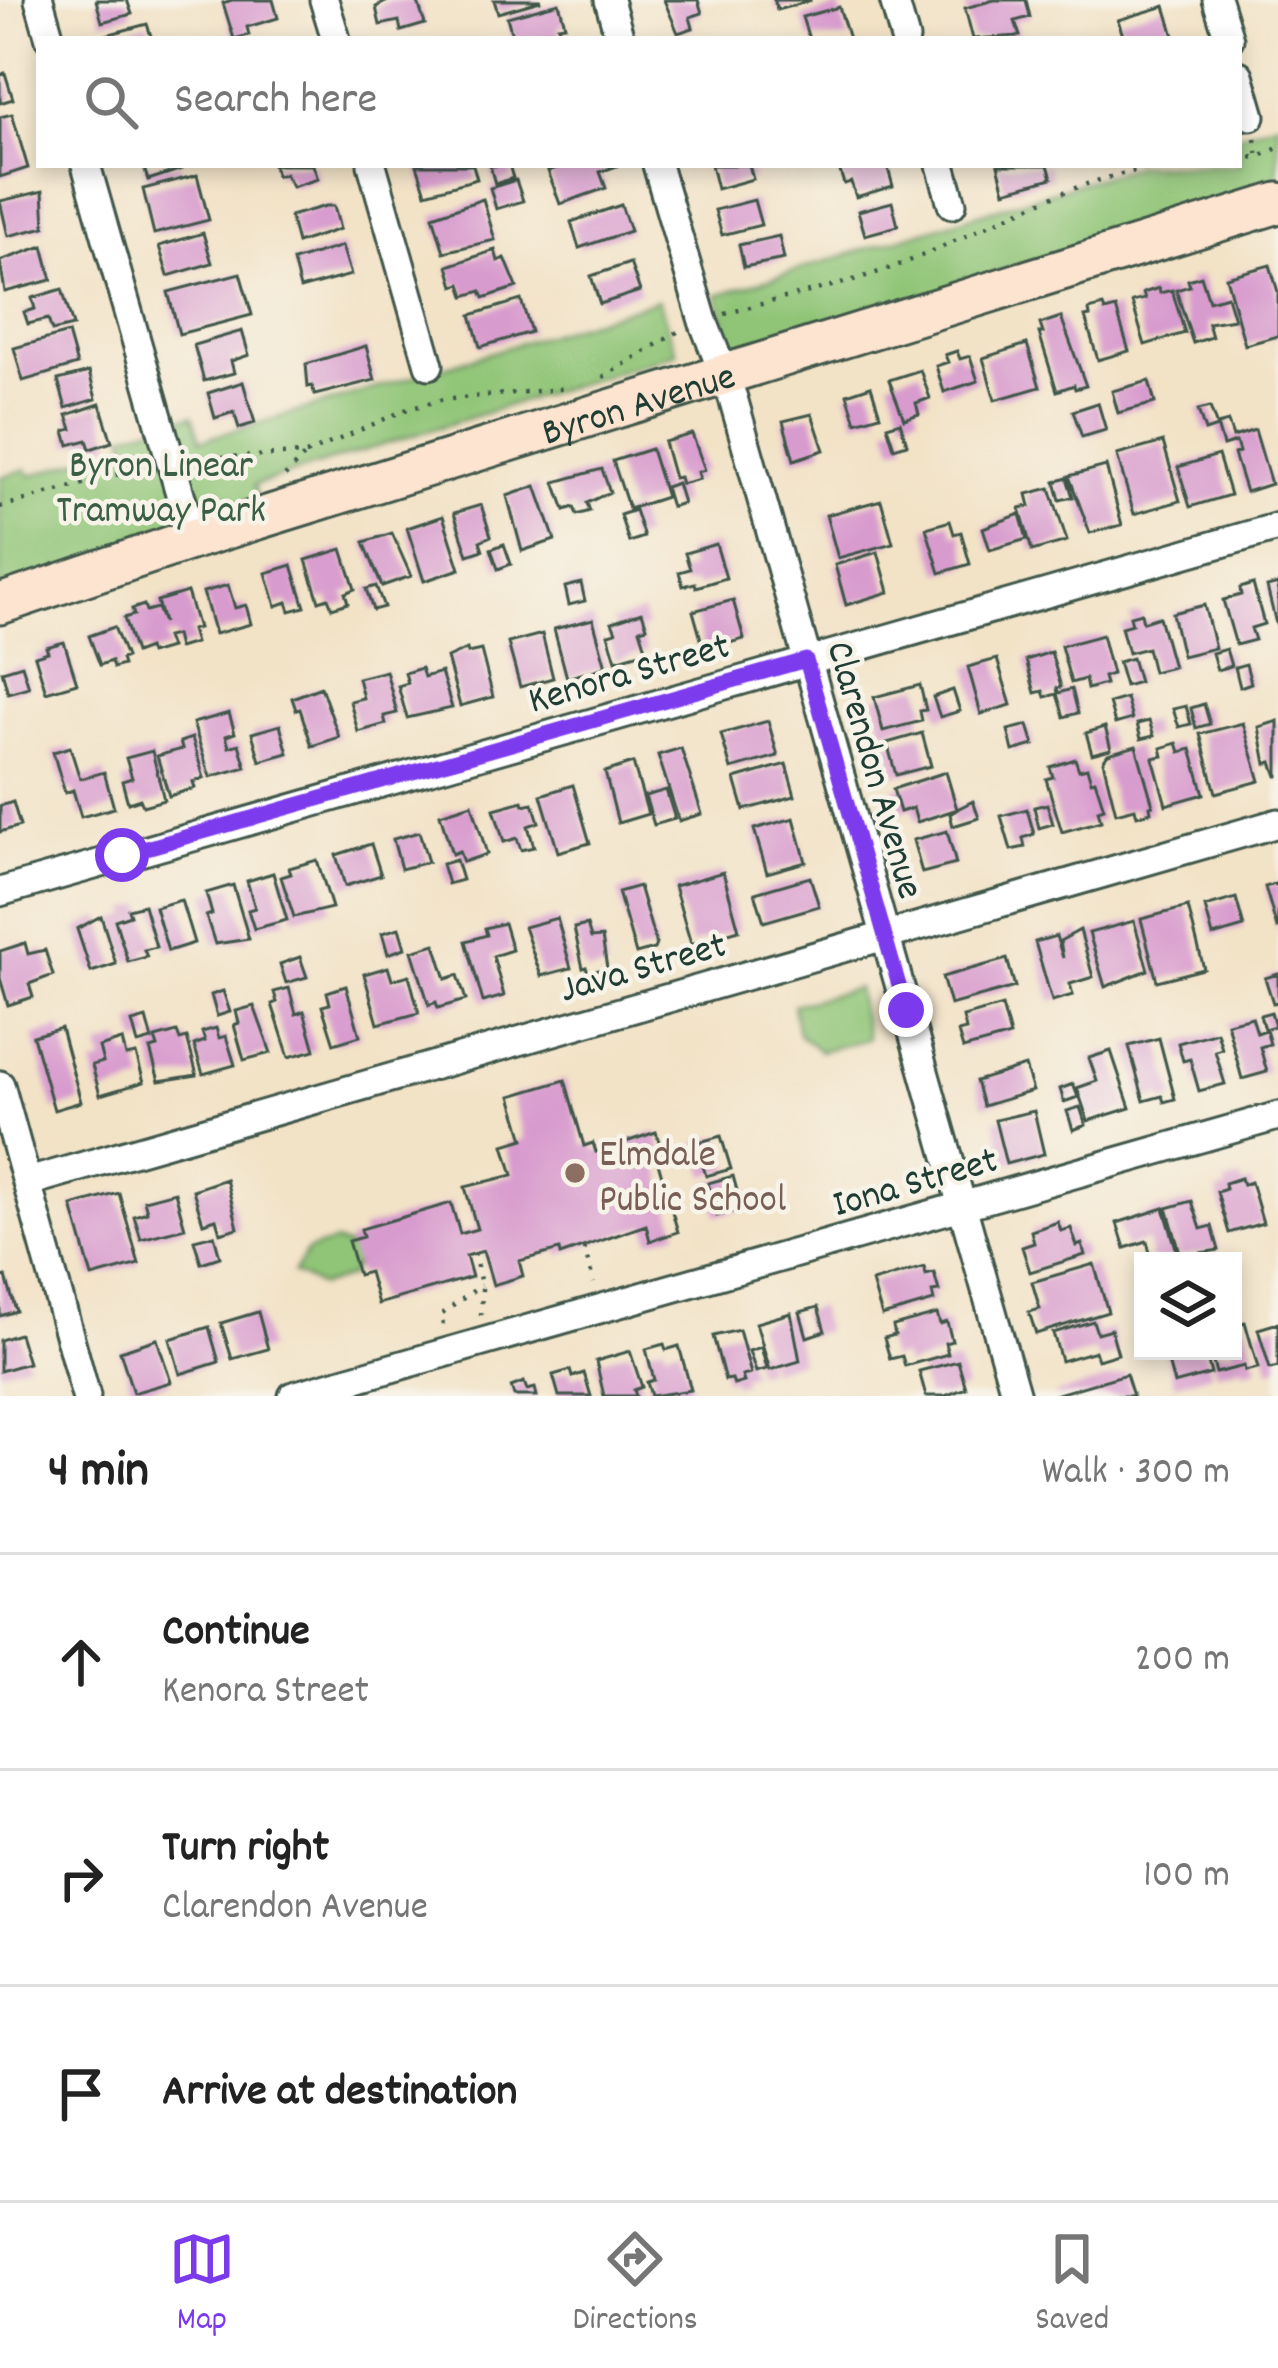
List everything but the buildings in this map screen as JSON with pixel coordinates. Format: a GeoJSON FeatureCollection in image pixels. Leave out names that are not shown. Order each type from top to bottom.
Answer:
{"type":"FeatureCollection","features":[{"type":"Feature","properties":{"kind":"street"},"geometry":{"type":"LineString","coordinates":[[39,0],[49,36]]}},
{"type":"Feature","properties":{"kind":"street"},"geometry":{"type":"LineString","coordinates":[[324,0],[335,36]]}},
{"type":"Feature","properties":{"kind":"street"},"geometry":{"type":"LineString","coordinates":[[609,0],[619,36]]}},
{"type":"Feature","properties":{"kind":"street"},"geometry":{"type":"LineString","coordinates":[[894,0],[904,36]]}},
{"type":"Feature","properties":{"kind":"street"},"geometry":{"type":"LineString","coordinates":[[1217,0],[1227,36]]}},
{"type":"Feature","properties":{"kind":"street"},"geometry":{"type":"LineString","coordinates":[[1242,85],[1251,116]]}},
{"type":"Feature","properties":{"kind":"street"},"geometry":{"type":"LineString","coordinates":[[87,168],[193,539]]}},
{"type":"Feature","properties":{"kind":"street"},"geometry":{"type":"LineString","coordinates":[[373,168],[429,365]]}},
{"type":"Feature","properties":{"kind":"street","name":"Clarendon Avenue"},"geometry":{"type":"LineString","coordinates":[[658,168],[723,375],[1016,1396]]}},
{"type":"Feature","properties":{"kind":"street"},"geometry":{"type":"LineString","coordinates":[[942,168],[952,204]]}},
{"type":"Feature","properties":{"kind":"street","name":"Byron Avenue"},"geometry":{"type":"LineString","coordinates":[[0,604],[193,539],[1278,203]]}},
{"type":"Feature","properties":{"kind":"street","name":"Kenora Street"},"geometry":{"type":"LineString","coordinates":[[0,892],[1278,526]]}},
{"type":"Feature","properties":{"kind":"street","name":"Java Street"},"geometry":{"type":"LineString","coordinates":[[28,1181],[1278,823]]}},
{"type":"Feature","properties":{"kind":"street"},"geometry":{"type":"LineString","coordinates":[[0,1085],[86,1396]]}},
{"type":"Feature","properties":{"kind":"street","name":"Iona Street"},"geometry":{"type":"LineString","coordinates":[[293,1396],[1278,1116]]}},
{"type":"Feature","properties":{"kind":"path"},"geometry":{"type":"LineString","coordinates":[[1242,158],[1278,148]]}},
{"type":"Feature","properties":{"kind":"path"},"geometry":{"type":"LineString","coordinates":[[592,382],[683,328],[920,257],[1105,175],[1153,168]]}},
{"type":"Feature","properties":{"kind":"path"},"geometry":{"type":"LineString","coordinates":[[0,507],[170,462],[306,454],[405,410],[440,400],[584,386]]}},
{"type":"Feature","properties":{"kind":"path"},"geometry":{"type":"LineString","coordinates":[[584,1248],[602,1308]]}},
{"type":"Feature","properties":{"kind":"path"},"geometry":{"type":"LineString","coordinates":[[474,1253],[482,1301]]}},
{"type":"Feature","properties":{"kind":"path"},"geometry":{"type":"LineString","coordinates":[[446,1337],[441,1315],[482,1284]]}},
{"type":"Feature","properties":{"kind":"green space"},"geometry":{"type":"Polygon","coordinates":[[[1278,122],[1278,186],[749,350],[731,342],[717,295],[1128,168],[1242,168],[1242,133],[1278,122]]]}},
{"type":"Feature","properties":{"kind":"green space","name":"Byron Linear Tramway Park"},"geometry":{"type":"Polygon","coordinates":[[[658,300],[677,353],[254,485],[260,508],[0,590],[0,477],[27,469],[30,476],[128,445],[125,434],[193,415],[201,440],[658,300]]]}},
{"type":"Feature","properties":{"kind":"green space"},"geometry":{"type":"Polygon","coordinates":[[[857,988],[867,1039],[820,1051],[798,1034],[793,1005],[857,988]]]}},
{"type":"Feature","properties":{"kind":"green space"},"geometry":{"type":"Polygon","coordinates":[[[335,1242],[361,1252],[349,1277],[320,1286],[293,1273],[308,1250],[335,1242]]]}},
{"type":"Feature","properties":{"kind":"place","name":"Elmdale Public School"},"geometry":{"type":"Point","coordinates":[575,1173]}},
{"type":"Feature","properties":{"kind":"route"},"geometry":{"type":"LineString","coordinates":[[122,855],[806,660],[906,1010]]}}]}
